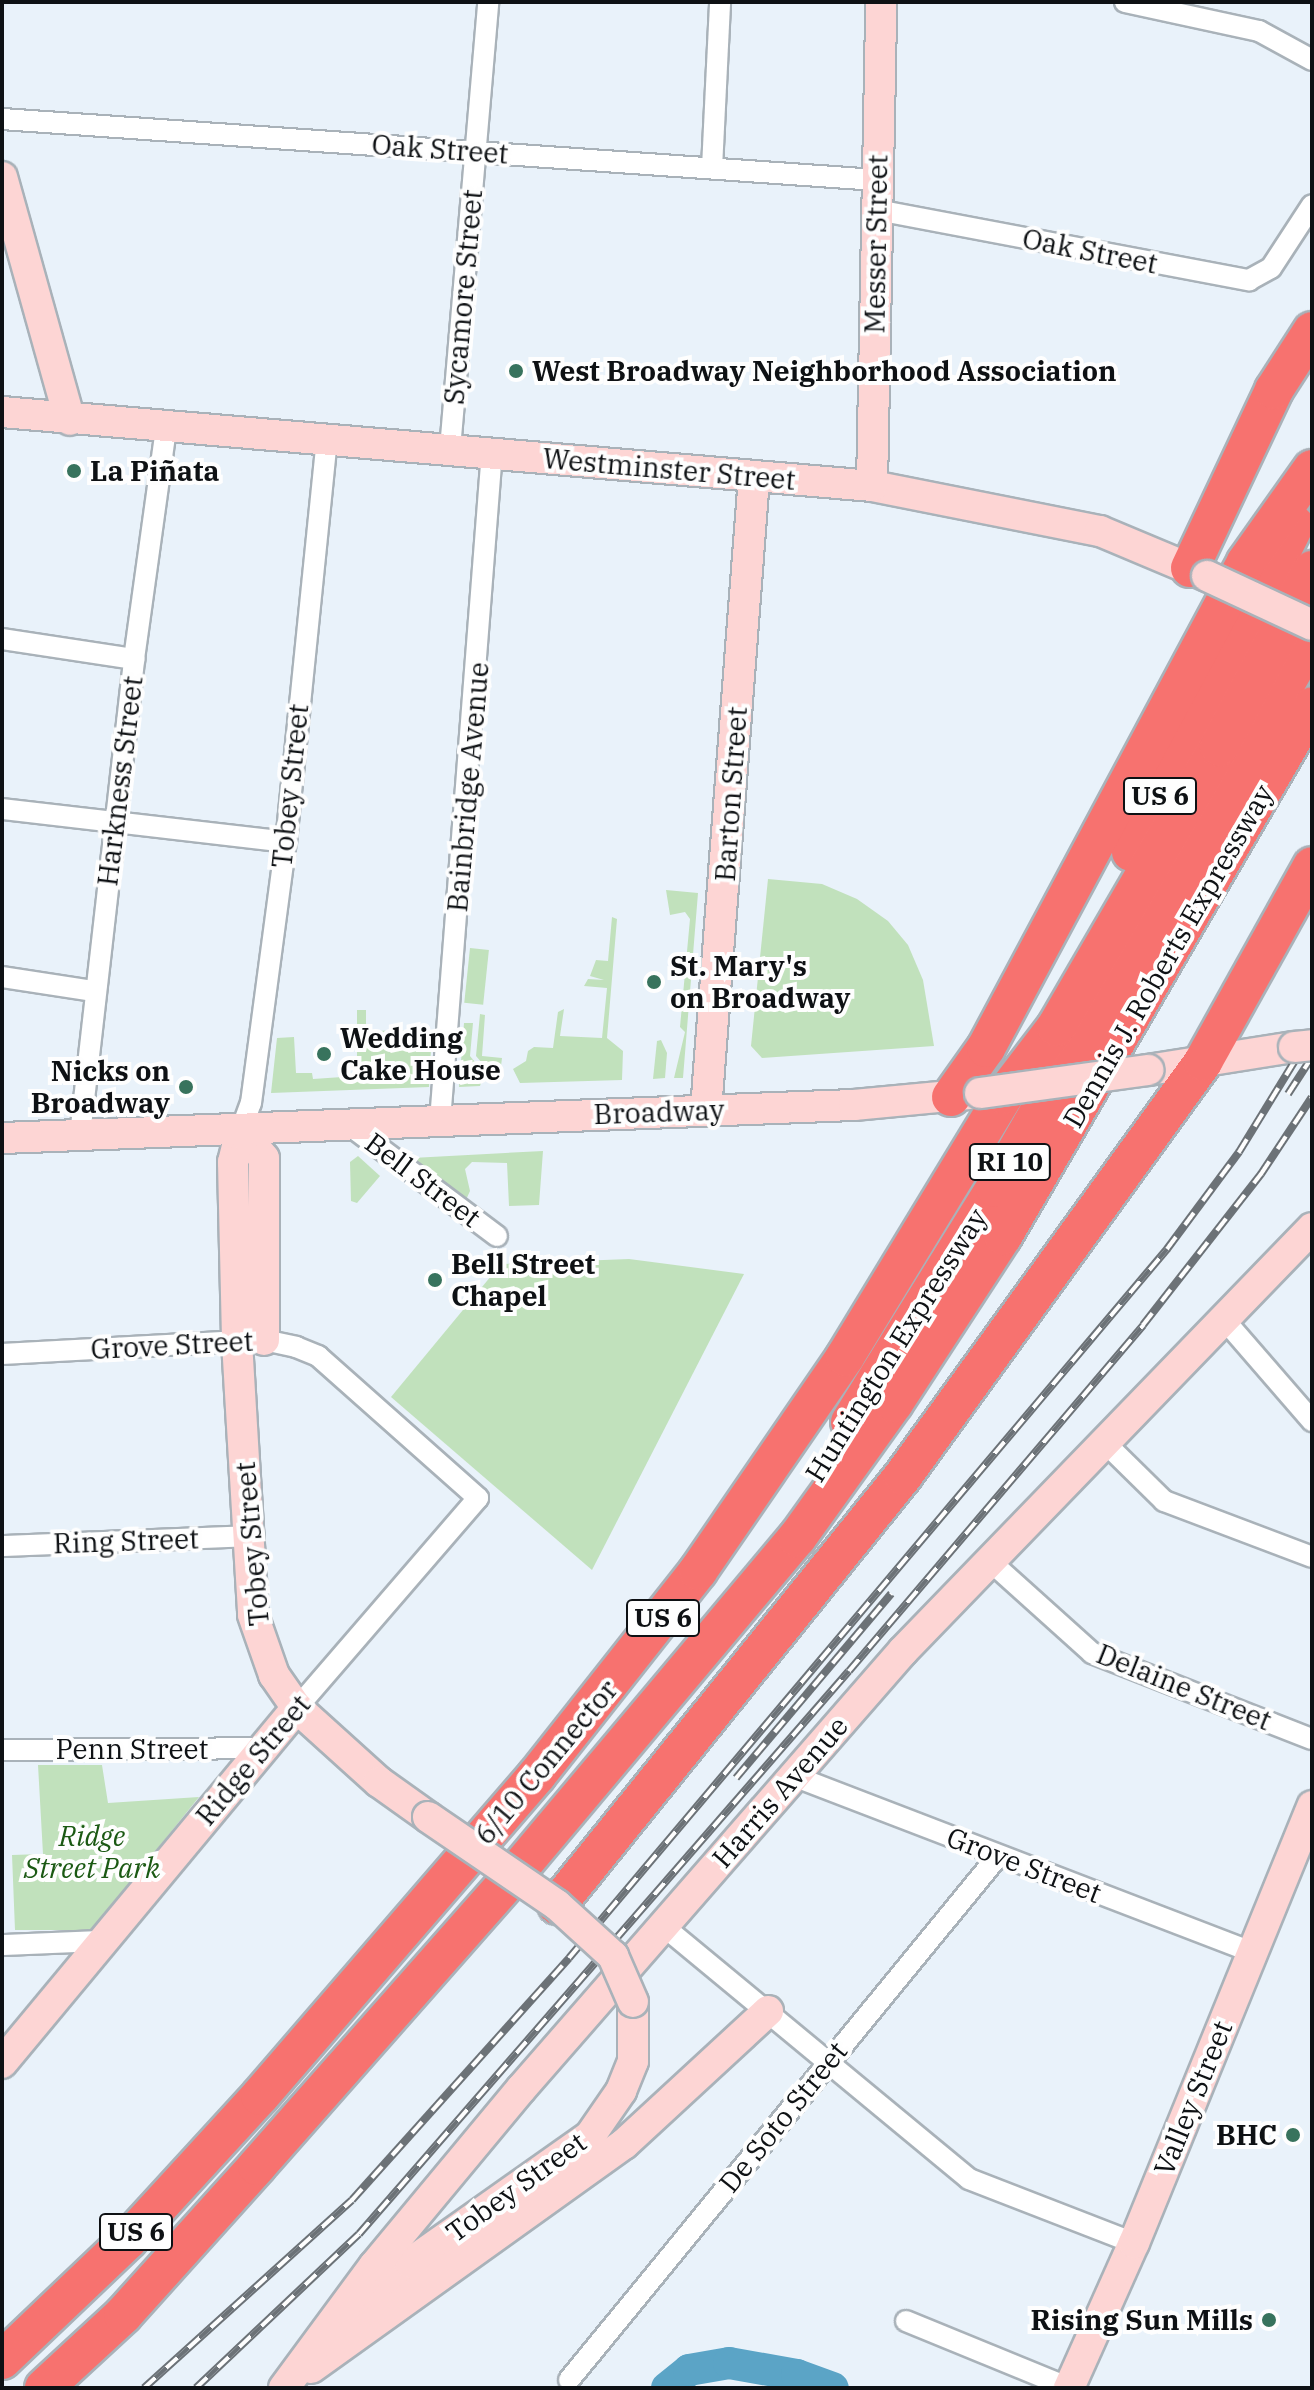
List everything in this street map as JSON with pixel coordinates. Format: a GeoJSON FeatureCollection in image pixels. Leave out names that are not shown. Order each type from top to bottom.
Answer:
{"type":"FeatureCollection","features":[{"type":"Feature","properties":{"kind":"highway"},"geometry":{"type":"LineString","coordinates":[[1199,572],[1274,390],[1312,331]]}},
{"type":"Feature","properties":{"kind":"highway"},"geometry":{"type":"LineString","coordinates":[[978,1095],[986,1048],[1239,574],[1312,469]]}},
{"type":"Feature","properties":{"kind":"highway","name":"US 6"},"geometry":{"type":"LineString","coordinates":[[978,1095],[1037,1019],[1133,849],[1312,494]]}},
{"type":"Feature","properties":{"kind":"highway"},"geometry":{"type":"LineString","coordinates":[[978,1095],[1056,1027],[1143,878],[1312,570]]}},
{"type":"Feature","properties":{"kind":"highway","name":"Huntington Expressway"},"geometry":{"type":"LineString","coordinates":[[683,1670],[932,1293],[1209,824],[1312,638]]}},
{"type":"Feature","properties":{"kind":"highway","name":"Dennis J. Roberts Expressway"},"geometry":{"type":"LineString","coordinates":[[683,1670],[756,1591],[869,1439],[968,1292],[1072,1122],[1312,706]]}},
{"type":"Feature","properties":{"kind":"highway"},"geometry":{"type":"LineString","coordinates":[[557,1905],[790,1622],[903,1476],[1203,1062],[1312,866]]}},
{"type":"Feature","properties":{"kind":"highway","name":"6/10 Connector"},"geometry":{"type":"LineString","coordinates":[[2,2360],[91,2277],[216,2144],[611,1685],[802,1422],[978,1095]]}},
{"type":"Feature","properties":{"kind":"highway"},"geometry":{"type":"LineString","coordinates":[[790,1622],[1032,1217],[1072,1122]]}},
{"type":"Feature","properties":{"kind":"highway","name":"6/10 Connector"},"geometry":{"type":"LineString","coordinates":[[44,2388],[177,2256],[528,1860],[683,1670]]}},
{"type":"Feature","properties":{"kind":"main road","name":"Messer Street"},"geometry":{"type":"LineString","coordinates":[[872,486],[881,2]]}},
{"type":"Feature","properties":{"kind":"main road"},"geometry":{"type":"LineString","coordinates":[[2,177],[10,231],[70,420]]}},
{"type":"Feature","properties":{"kind":"main road","name":"Westminster Street"},"geometry":{"type":"LineString","coordinates":[[2,412],[872,486],[1081,526],[1199,572],[1312,625]]}},
{"type":"Feature","properties":{"kind":"main road","name":"Barton Street"},"geometry":{"type":"LineString","coordinates":[[706,1110],[754,478]]}},
{"type":"Feature","properties":{"kind":"main road","name":"Broadway"},"geometry":{"type":"LineString","coordinates":[[2,1138],[706,1110],[978,1095],[1303,1046]]}},
{"type":"Feature","properties":{"kind":"main road","name":"Tobey Street"},"geometry":{"type":"LineString","coordinates":[[241,1130],[233,1162],[251,1341],[249,1536],[253,1615],[274,1675],[297,1708],[379,1782],[557,1905],[613,1956],[633,2002],[633,2061],[621,2091],[590,2136],[388,2281],[313,2365]]}},
{"type":"Feature","properties":{"kind":"main road","name":"Harris Avenue"},"geometry":{"type":"LineString","coordinates":[[284,2388],[374,2266],[662,1925],[796,1777],[903,1651],[991,1562],[1102,1440],[1312,1228]]}},
{"type":"Feature","properties":{"kind":"main road","name":"Ridge Street"},"geometry":{"type":"LineString","coordinates":[[2,2063],[297,1708]]}},
{"type":"Feature","properties":{"kind":"main road","name":"Valley Street"},"geometry":{"type":"LineString","coordinates":[[1069,2388],[1134,2243],[1312,1806]]}},
{"type":"Feature","properties":{"kind":"main road"},"geometry":{"type":"LineString","coordinates":[[294,2388],[313,2365],[624,2144],[768,2011]]}},
{"type":"Feature","properties":{"kind":"street","name":"Sycamore Street"},"geometry":{"type":"LineString","coordinates":[[450,449],[488,2]]}},
{"type":"Feature","properties":{"kind":"street"},"geometry":{"type":"LineString","coordinates":[[712,168],[720,2]]}},
{"type":"Feature","properties":{"kind":"street"},"geometry":{"type":"LineString","coordinates":[[1125,2],[1259,31],[1312,60]]}},
{"type":"Feature","properties":{"kind":"street","name":"Oak Street"},"geometry":{"type":"LineString","coordinates":[[2,119],[712,168],[877,195],[1236,280],[1256,279],[1271,268],[1312,205]]}},
{"type":"Feature","properties":{"kind":"street","name":"Harkness Street"},"geometry":{"type":"LineString","coordinates":[[80,1135],[134,659],[166,427]]}},
{"type":"Feature","properties":{"kind":"street","name":"Tobey Street"},"geometry":{"type":"LineString","coordinates":[[241,1130],[251,1103],[286,842],[327,440]]}},
{"type":"Feature","properties":{"kind":"street","name":"Bainbridge Avenue"},"geometry":{"type":"LineString","coordinates":[[440,1121],[492,452]]}},
{"type":"Feature","properties":{"kind":"street"},"geometry":{"type":"LineString","coordinates":[[2,639],[134,659]]}},
{"type":"Feature","properties":{"kind":"street"},"geometry":{"type":"LineString","coordinates":[[2,809],[286,842]]}},
{"type":"Feature","properties":{"kind":"street"},"geometry":{"type":"LineString","coordinates":[[2,977],[94,991]]}},
{"type":"Feature","properties":{"kind":"street","name":"Bell Street"},"geometry":{"type":"LineString","coordinates":[[349,1125],[497,1236]]}},
{"type":"Feature","properties":{"kind":"street"},"geometry":{"type":"LineString","coordinates":[[1222,1317],[1312,1421]]}},
{"type":"Feature","properties":{"kind":"street","name":"Grove Street"},"geometry":{"type":"LineString","coordinates":[[2,1354],[251,1341],[318,1356],[478,1498]]}},
{"type":"Feature","properties":{"kind":"street"},"geometry":{"type":"LineString","coordinates":[[1102,1440],[1164,1501],[1312,1557]]}},
{"type":"Feature","properties":{"kind":"street","name":"Ridge Street"},"geometry":{"type":"LineString","coordinates":[[297,1708],[478,1498]]}},
{"type":"Feature","properties":{"kind":"street","name":"Ring Street"},"geometry":{"type":"LineString","coordinates":[[2,1546],[249,1536]]}},
{"type":"Feature","properties":{"kind":"street","name":"Delaine Street"},"geometry":{"type":"LineString","coordinates":[[991,1562],[1092,1653],[1312,1739]]}},
{"type":"Feature","properties":{"kind":"street","name":"Penn Street"},"geometry":{"type":"LineString","coordinates":[[2,1750],[262,1748]]}},
{"type":"Feature","properties":{"kind":"street","name":"Grove Street"},"geometry":{"type":"LineString","coordinates":[[796,1777],[1252,1952]]}},
{"type":"Feature","properties":{"kind":"street","name":"De Soto Street"},"geometry":{"type":"LineString","coordinates":[[569,2380],[998,1856]]}},
{"type":"Feature","properties":{"kind":"street"},"geometry":{"type":"LineString","coordinates":[[662,1925],[969,2179],[1134,2243]]}},
{"type":"Feature","properties":{"kind":"street"},"geometry":{"type":"LineString","coordinates":[[2,1945],[102,1941]]}},
{"type":"Feature","properties":{"kind":"street"},"geometry":{"type":"LineString","coordinates":[[906,2321],[1069,2388]]}},
{"type":"Feature","properties":{"kind":"green space"},"geometry":{"type":"Polygon","coordinates":[[[768,879],[822,884],[857,899],[888,921],[908,945],[923,980],[934,1046],[762,1058],[751,1046],[768,879]]]}},
{"type":"Feature","properties":{"kind":"green space"},"geometry":{"type":"Polygon","coordinates":[[[666,890],[698,893],[683,1078],[674,1078],[685,1032],[680,1027],[690,919],[685,912],[670,915],[666,890]]]}},
{"type":"Feature","properties":{"kind":"green space"},"geometry":{"type":"Polygon","coordinates":[[[612,917],[617,919],[607,1038],[623,1051],[622,1080],[520,1083],[513,1069],[526,1061],[528,1051],[534,1047],[553,1048],[558,1012],[564,1009],[560,1036],[602,1038],[607,988],[584,986],[588,979],[604,980],[590,976],[596,960],[608,961],[612,917]]]}},
{"type":"Feature","properties":{"kind":"green space"},"geometry":{"type":"Polygon","coordinates":[[[470,948],[489,950],[483,1005],[464,1003],[470,948]]]}},
{"type":"Feature","properties":{"kind":"green space"},"geometry":{"type":"Polygon","coordinates":[[[357,1010],[366,1010],[366,1031],[432,1030],[429,1087],[271,1093],[277,1038],[294,1037],[296,1073],[312,1073],[313,1079],[357,1076],[357,1010]]]}},
{"type":"Feature","properties":{"kind":"green space"},"geometry":{"type":"Polygon","coordinates":[[[480,1014],[485,1015],[482,1056],[502,1058],[501,1066],[488,1070],[476,1056],[480,1014]]]}},
{"type":"Feature","properties":{"kind":"green space"},"geometry":{"type":"Polygon","coordinates":[[[464,1023],[473,1023],[470,1056],[484,1073],[480,1086],[459,1087],[464,1023]]]}},
{"type":"Feature","properties":{"kind":"green space"},"geometry":{"type":"Polygon","coordinates":[[[661,1040],[667,1053],[665,1078],[653,1079],[657,1041],[661,1040]]]}},
{"type":"Feature","properties":{"kind":"green space"},"geometry":{"type":"Polygon","coordinates":[[[543,1151],[539,1205],[509,1206],[507,1163],[472,1162],[465,1169],[470,1191],[465,1202],[412,1158],[543,1151]]]}},
{"type":"Feature","properties":{"kind":"green space"},"geometry":{"type":"Polygon","coordinates":[[[358,1156],[380,1176],[357,1203],[351,1201],[350,1162],[358,1156]]]}},
{"type":"Feature","properties":{"kind":"green space"},"geometry":{"type":"Polygon","coordinates":[[[629,1259],[744,1274],[592,1570],[391,1397],[501,1264],[629,1259]]]}},
{"type":"Feature","properties":{"kind":"green space","name":"Ridge Street Park"},"geometry":{"type":"Polygon","coordinates":[[[38,1765],[102,1765],[108,1803],[199,1797],[92,1930],[15,1930],[12,1855],[43,1854],[38,1765]]]}},
{"type":"Feature","properties":{"kind":"waterway"},"geometry":{"type":"LineString","coordinates":[[667,2388],[689,2370],[729,2363],[797,2375],[833,2388]]}},
{"type":"Feature","properties":{"kind":"railway"},"geometry":{"type":"LineString","coordinates":[[144,2388],[352,2200],[569,1958],[1167,1249],[1239,1152],[1312,1033]]}},
{"type":"Feature","properties":{"kind":"railway"},"geometry":{"type":"LineString","coordinates":[[1288,1094],[1312,1057]]}},
{"type":"Feature","properties":{"kind":"railway"},"geometry":{"type":"LineString","coordinates":[[196,2388],[359,2234],[849,1671],[1143,1325],[1261,1174],[1312,1097]]}},
{"type":"Feature","properties":{"kind":"railway"},"geometry":{"type":"LineString","coordinates":[[736,1778],[891,1594]]}},
{"type":"Feature","properties":{"kind":"place","name":"West Broadway Neighborhood Association"},"geometry":{"type":"Point","coordinates":[516,371]}},
{"type":"Feature","properties":{"kind":"place","name":"La Piñata"},"geometry":{"type":"Point","coordinates":[74,471]}},
{"type":"Feature","properties":{"kind":"place","name":"St. Mary's on Broadway"},"geometry":{"type":"Point","coordinates":[654,982]}},
{"type":"Feature","properties":{"kind":"place","name":"Wedding Cake House"},"geometry":{"type":"Point","coordinates":[324,1054]}},
{"type":"Feature","properties":{"kind":"place","name":"Nicks on Broadway"},"geometry":{"type":"Point","coordinates":[186,1087]}},
{"type":"Feature","properties":{"kind":"place","name":"Bell Street Chapel"},"geometry":{"type":"Point","coordinates":[435,1280]}},
{"type":"Feature","properties":{"kind":"place","name":"BHC"},"geometry":{"type":"Point","coordinates":[1293,2135]}},
{"type":"Feature","properties":{"kind":"place","name":"Rising Sun Mills"},"geometry":{"type":"Point","coordinates":[1269,2320]}}]}
